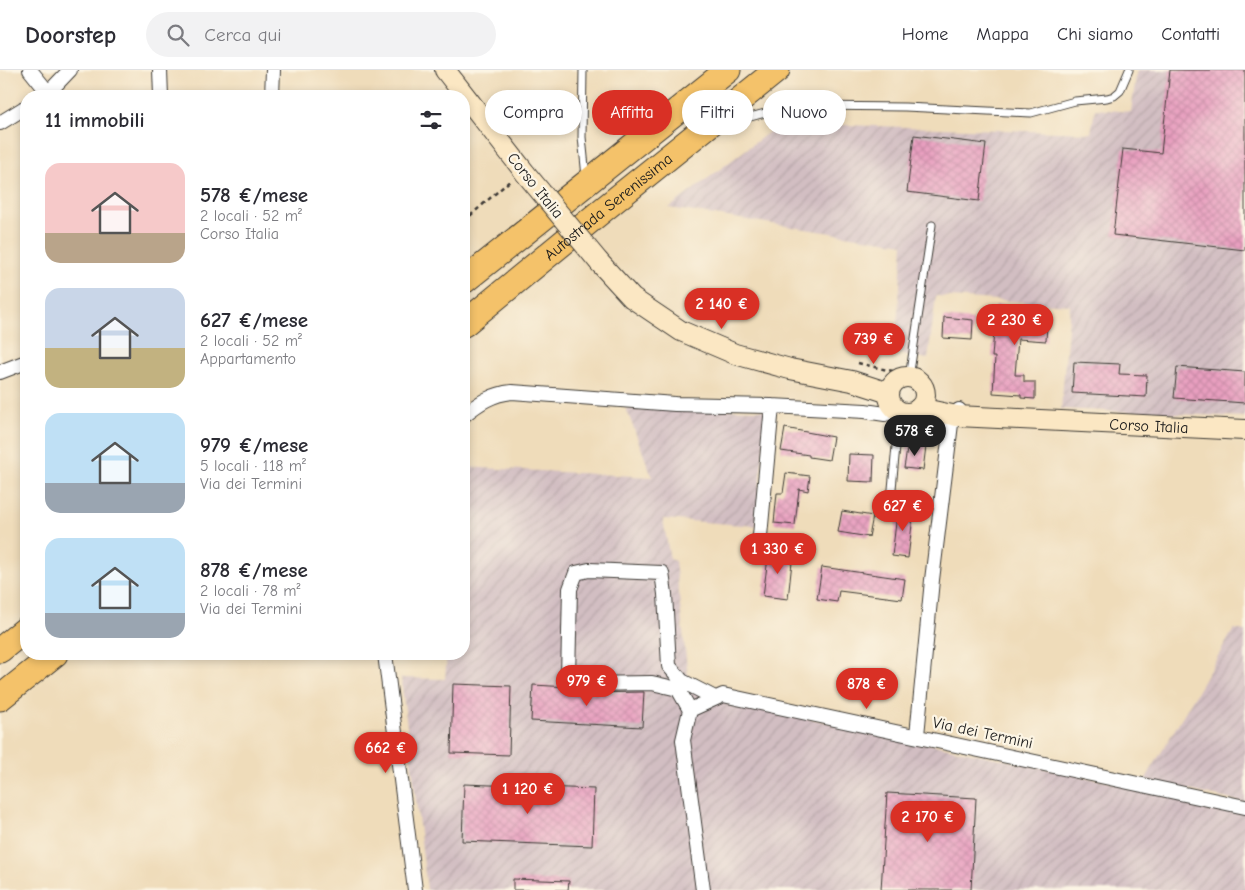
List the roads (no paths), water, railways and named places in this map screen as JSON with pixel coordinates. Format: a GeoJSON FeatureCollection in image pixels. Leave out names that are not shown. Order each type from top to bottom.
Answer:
{"type":"FeatureCollection","features":[{"type":"Feature","properties":{"kind":"highway","name":"Autostrada Serenissima"},"geometry":{"type":"LineString","coordinates":[[470,276],[728,70]]}},
{"type":"Feature","properties":{"kind":"highway","name":"Autostrada Serenissima"},"geometry":{"type":"LineString","coordinates":[[470,319],[777,70]]}},
{"type":"Feature","properties":{"kind":"highway"},"geometry":{"type":"LineString","coordinates":[[0,650],[20,634]]}},
{"type":"Feature","properties":{"kind":"highway"},"geometry":{"type":"LineString","coordinates":[[0,698],[48,660]]}},
{"type":"Feature","properties":{"kind":"street"},"geometry":{"type":"LineString","coordinates":[[30,70],[44,90]]}},
{"type":"Feature","properties":{"kind":"street"},"geometry":{"type":"LineString","coordinates":[[52,90],[70,70]]}},
{"type":"Feature","properties":{"kind":"street"},"geometry":{"type":"LineString","coordinates":[[160,70],[161,90]]}},
{"type":"Feature","properties":{"kind":"street"},"geometry":{"type":"LineString","coordinates":[[272,90],[273,70]]}},
{"type":"Feature","properties":{"kind":"street","name":"Corso Italia"},"geometry":{"type":"LineString","coordinates":[[445,70],[459,90]]}},
{"type":"Feature","properties":{"kind":"street","name":"Corso Italia"},"geometry":{"type":"LineString","coordinates":[[470,105],[521,175],[632,298],[682,331],[735,354],[790,369],[855,372],[906,394],[959,412],[1053,421],[1245,430]]}},
{"type":"Feature","properties":{"kind":"street"},"geometry":{"type":"LineString","coordinates":[[0,123],[20,110]]}},
{"type":"Feature","properties":{"kind":"street"},"geometry":{"type":"LineString","coordinates":[[0,372],[20,364]]}},
{"type":"Feature","properties":{"kind":"street"},"geometry":{"type":"LineString","coordinates":[[470,410],[484,400],[500,393],[512,392],[675,404],[772,406],[865,411],[884,414],[906,394]]}},
{"type":"Feature","properties":{"kind":"street"},"geometry":{"type":"LineString","coordinates":[[759,547],[772,406]]}},
{"type":"Feature","properties":{"kind":"street"},"geometry":{"type":"LineString","coordinates":[[917,735],[932,580],[951,424],[959,412]]}},
{"type":"Feature","properties":{"kind":"street"},"geometry":{"type":"LineString","coordinates":[[703,890],[682,740],[690,710],[678,688],[652,683],[582,684],[568,677],[570,590],[576,573],[589,570],[662,573],[669,666],[682,681],[715,698]]}},
{"type":"Feature","properties":{"kind":"street"},"geometry":{"type":"LineString","coordinates":[[386,660],[415,890]]}},
{"type":"Feature","properties":{"kind":"street","name":"Via dei Termini"},"geometry":{"type":"LineString","coordinates":[[690,710],[724,694],[1245,807]]}},
{"type":"Feature","properties":{"kind":"lane"},"geometry":{"type":"LineString","coordinates":[[584,70],[582,137],[586,184]]}},
{"type":"Feature","properties":{"kind":"lane"},"geometry":{"type":"LineString","coordinates":[[753,116],[787,107],[811,106],[905,107],[1031,113],[1075,101],[1114,96],[1120,91],[1129,70]]}},
{"type":"Feature","properties":{"kind":"lane"},"geometry":{"type":"LineString","coordinates":[[890,510],[898,425],[906,394],[932,225]]}}]}
